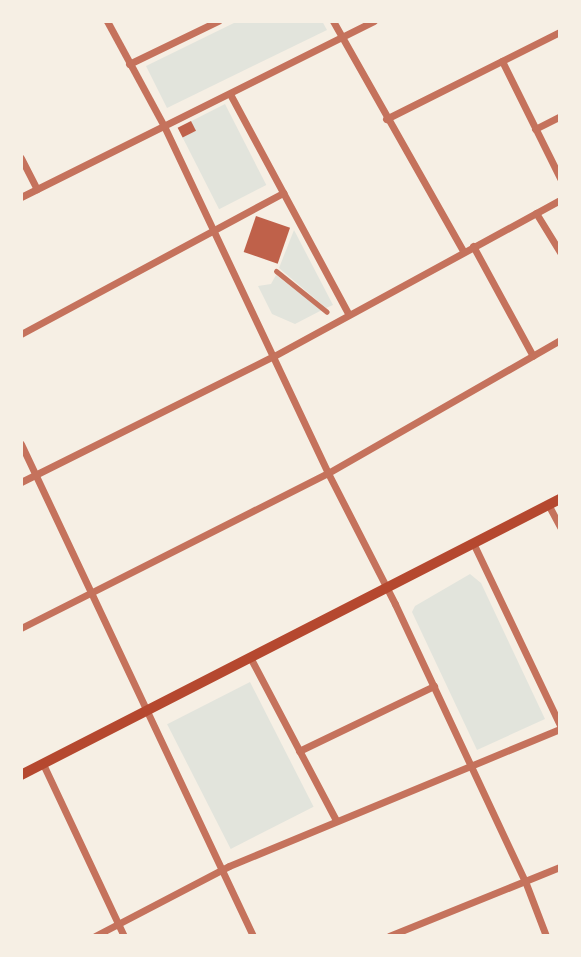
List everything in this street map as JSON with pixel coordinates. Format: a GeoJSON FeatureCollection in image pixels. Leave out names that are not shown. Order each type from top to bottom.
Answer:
{"type":"FeatureCollection","features":[{"type":"Feature","properties":{"kind":"main road"},"geometry":{"type":"LineString","coordinates":[[21,775],[475,547],[560,499]]}},
{"type":"Feature","properties":{"kind":"street"},"geometry":{"type":"LineString","coordinates":[[107,21],[164,126],[328,473],[389,590],[525,881],[545,936]]}},
{"type":"Feature","properties":{"kind":"street"},"geometry":{"type":"LineString","coordinates":[[129,64],[218,21]]}},
{"type":"Feature","properties":{"kind":"street"},"geometry":{"type":"LineString","coordinates":[[333,21],[463,251]]}},
{"type":"Feature","properties":{"kind":"street"},"geometry":{"type":"LineString","coordinates":[[21,197],[374,21]]}},
{"type":"Feature","properties":{"kind":"street"},"geometry":{"type":"LineString","coordinates":[[386,119],[560,32]]}},
{"type":"Feature","properties":{"kind":"street"},"geometry":{"type":"LineString","coordinates":[[502,61],[560,178]]}},
{"type":"Feature","properties":{"kind":"street"},"geometry":{"type":"LineString","coordinates":[[230,94],[348,313]]}},
{"type":"Feature","properties":{"kind":"street"},"geometry":{"type":"LineString","coordinates":[[536,129],[560,116]]}},
{"type":"Feature","properties":{"kind":"street"},"geometry":{"type":"LineString","coordinates":[[21,159],[37,189]]}},
{"type":"Feature","properties":{"kind":"street"},"geometry":{"type":"LineString","coordinates":[[21,334],[283,193]]}},
{"type":"Feature","properties":{"kind":"street"},"geometry":{"type":"LineString","coordinates":[[21,482],[274,356],[348,313],[560,200]]}},
{"type":"Feature","properties":{"kind":"street"},"geometry":{"type":"LineString","coordinates":[[536,213],[560,252]]}},
{"type":"Feature","properties":{"kind":"street"},"geometry":{"type":"LineString","coordinates":[[472,246],[533,356]]}},
{"type":"Feature","properties":{"kind":"street"},"geometry":{"type":"LineString","coordinates":[[276,271],[327,312]]}},
{"type":"Feature","properties":{"kind":"street"},"geometry":{"type":"LineString","coordinates":[[21,628],[328,473],[559,342]]}},
{"type":"Feature","properties":{"kind":"street"},"geometry":{"type":"LineString","coordinates":[[21,444],[253,936]]}},
{"type":"Feature","properties":{"kind":"street"},"geometry":{"type":"LineString","coordinates":[[549,506],[560,527]]}},
{"type":"Feature","properties":{"kind":"street"},"geometry":{"type":"LineString","coordinates":[[95,936],[222,869],[560,727],[475,547]]}},
{"type":"Feature","properties":{"kind":"street"},"geometry":{"type":"LineString","coordinates":[[251,659],[335,820]]}},
{"type":"Feature","properties":{"kind":"street"},"geometry":{"type":"LineString","coordinates":[[299,751],[434,686]]}},
{"type":"Feature","properties":{"kind":"street"},"geometry":{"type":"LineString","coordinates":[[43,764],[124,936]]}},
{"type":"Feature","properties":{"kind":"street"},"geometry":{"type":"LineString","coordinates":[[389,936],[400,934],[560,867]]}},
{"type":"Feature","properties":{"kind":"shaded area"},"geometry":{"type":"Polygon","coordinates":[[[238,21],[322,21],[327,30],[167,108],[146,66],[238,21]]]}},
{"type":"Feature","properties":{"kind":"shaded area"},"geometry":{"type":"Polygon","coordinates":[[[225,104],[266,185],[219,209],[178,128],[225,104]]]}},
{"type":"Feature","properties":{"kind":"shaded area"},"geometry":{"type":"Polygon","coordinates":[[[294,230],[333,305],[326,308],[279,268],[294,230]]]}},
{"type":"Feature","properties":{"kind":"shaded area"},"geometry":{"type":"Polygon","coordinates":[[[276,275],[322,310],[295,324],[272,314],[258,286],[271,284],[276,275]]]}},
{"type":"Feature","properties":{"kind":"shaded area"},"geometry":{"type":"Polygon","coordinates":[[[470,574],[481,583],[545,719],[477,750],[412,612],[415,606],[470,574]]]}},
{"type":"Feature","properties":{"kind":"shaded area"},"geometry":{"type":"Polygon","coordinates":[[[250,682],[314,807],[231,849],[167,724],[250,682]]]}},
{"type":"Feature","properties":{"kind":"building"},"geometry":{"type":"Polygon","coordinates":[[[191,121],[196,131],[183,138],[178,128],[191,121]]]}},
{"type":"Feature","properties":{"kind":"building"},"geometry":{"type":"Polygon","coordinates":[[[256,216],[290,228],[278,264],[244,252],[256,216]]]}}]}
